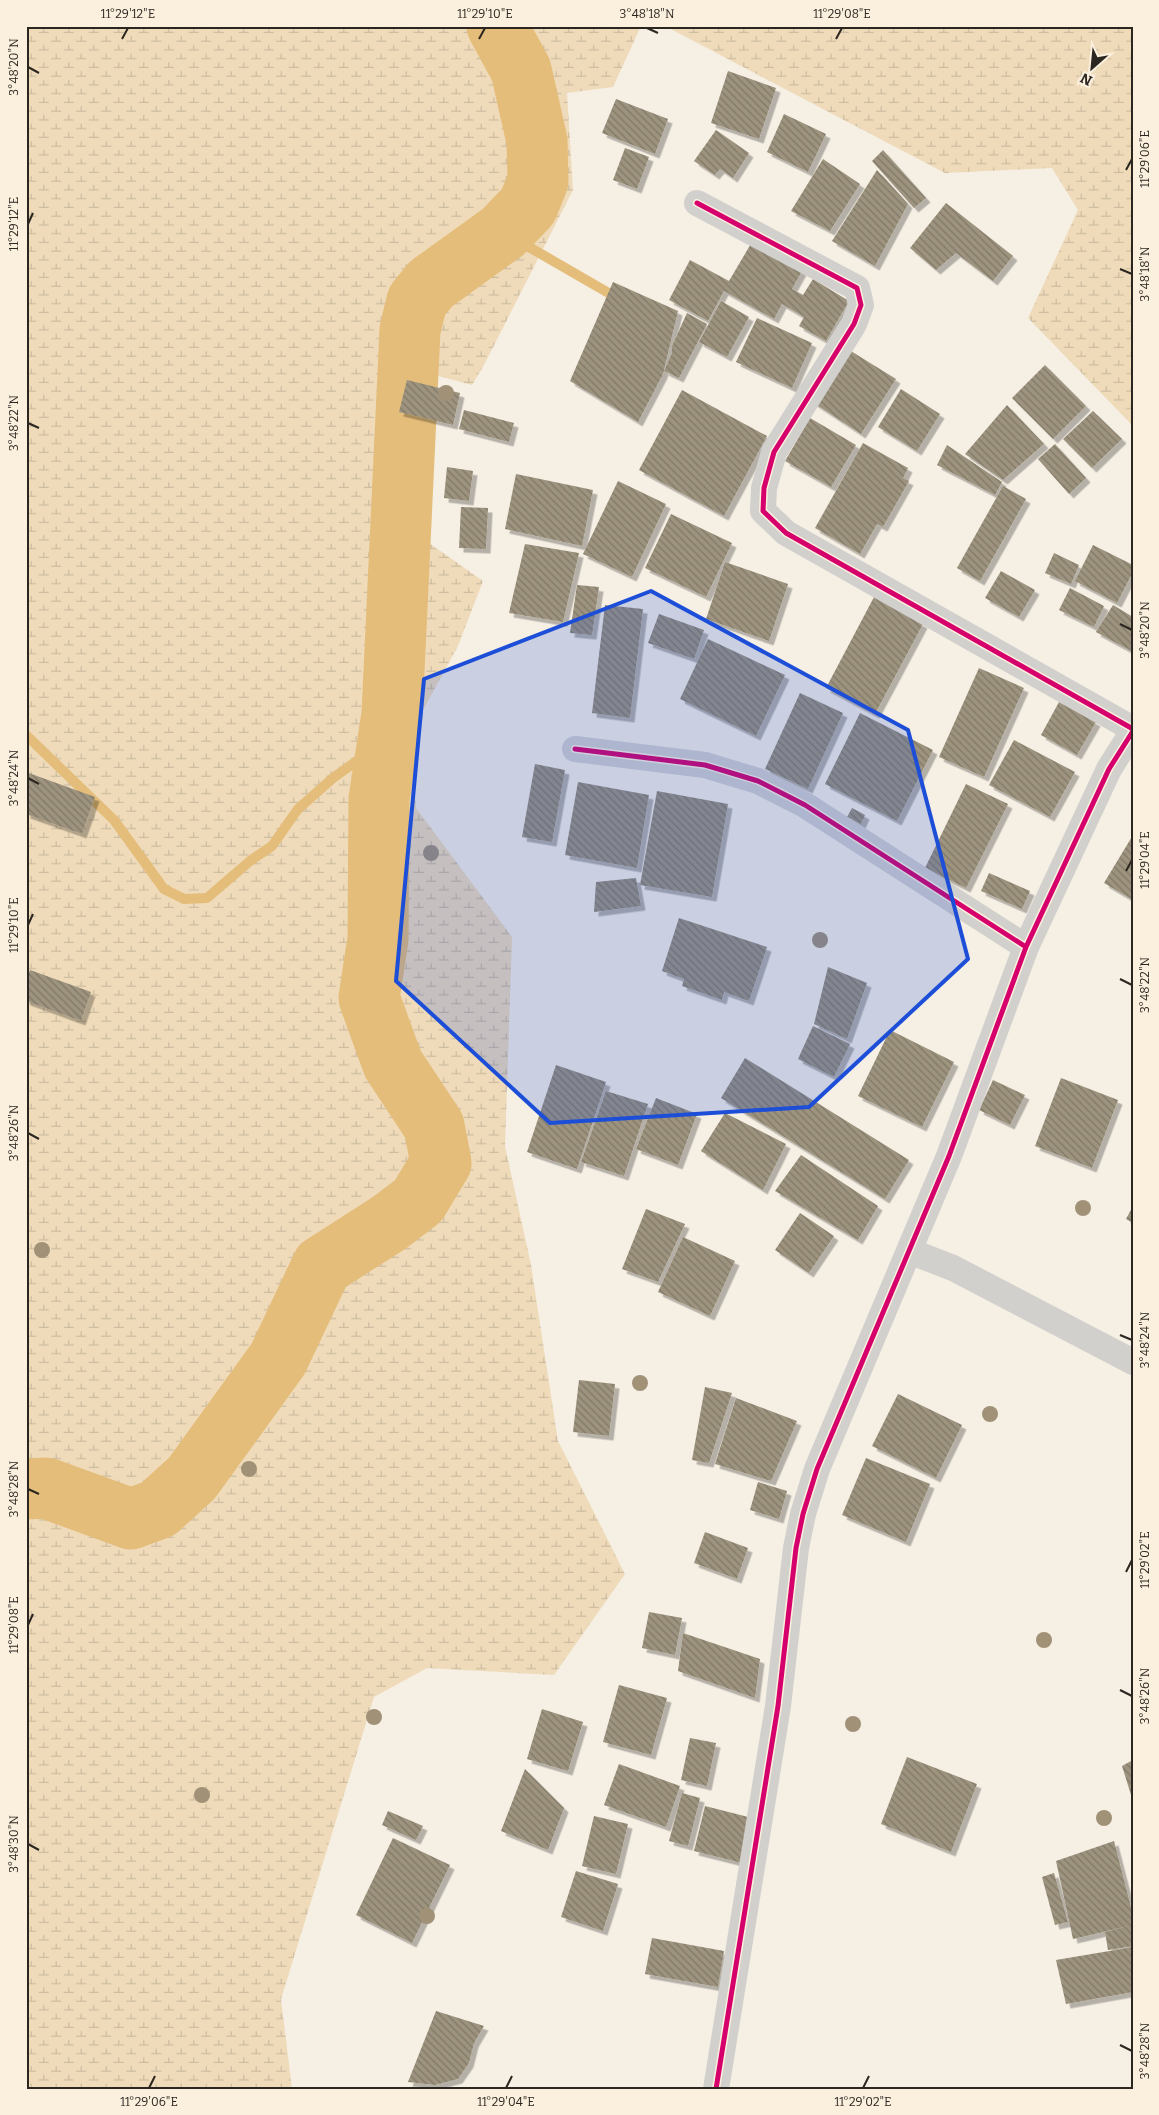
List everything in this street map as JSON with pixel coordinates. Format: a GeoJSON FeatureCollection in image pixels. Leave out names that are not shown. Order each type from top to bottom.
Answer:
{"type":"FeatureCollection","features":[{"type":"Feature","properties":{"kind":"street"},"geometry":{"type":"LineString","coordinates":[[698,203],[857,288],[861,305],[854,324],[774,452],[764,488],[763,511],[786,532],[1133,730],[1109,769],[1026,946],[949,1156],[818,1469],[803,1514],[796,1548],[778,1706],[716,2089]]}},
{"type":"Feature","properties":{"kind":"street"},"geometry":{"type":"LineString","coordinates":[[574,749],[705,765],[758,781],[805,805],[1026,946]]}},
{"type":"Feature","properties":{"kind":"street"},"geometry":{"type":"LineString","coordinates":[[908,1251],[954,1268],[1133,1362]]}},
{"type":"Feature","properties":{"kind":"highlighted area"},"geometry":{"type":"Polygon","coordinates":[[[651,591],[908,730],[968,959],[809,1107],[550,1123],[396,981],[424,679],[651,591]]]}},
{"type":"Feature","properties":{"kind":"green space"},"geometry":{"type":"Polygon","coordinates":[[[26,26],[641,26],[613,87],[567,93],[573,190],[472,385],[412,369],[383,421],[425,478],[422,538],[483,581],[458,646],[411,732],[416,808],[512,937],[505,1146],[531,1265],[558,1441],[625,1574],[554,1675],[427,1668],[374,1697],[281,1999],[292,2089],[26,2089],[26,26]]]}},
{"type":"Feature","properties":{"kind":"green space"},"geometry":{"type":"Polygon","coordinates":[[[665,26],[1133,26],[1133,426],[1028,318],[1078,210],[1052,168],[945,173],[665,26]]]}},
{"type":"Feature","properties":{"kind":"building"},"geometry":{"type":"Polygon","coordinates":[[[728,71],[776,88],[759,139],[711,123],[728,71]]]}},
{"type":"Feature","properties":{"kind":"building"},"geometry":{"type":"Polygon","coordinates":[[[616,99],[668,119],[655,154],[602,133],[616,99]]]}},
{"type":"Feature","properties":{"kind":"building"},"geometry":{"type":"Polygon","coordinates":[[[784,114],[826,134],[808,172],[767,152],[784,114]]]}},
{"type":"Feature","properties":{"kind":"building"},"geometry":{"type":"Polygon","coordinates":[[[716,130],[749,153],[733,178],[720,169],[715,175],[694,161],[716,130]]]}},
{"type":"Feature","properties":{"kind":"building"},"geometry":{"type":"Polygon","coordinates":[[[625,148],[649,157],[637,189],[613,180],[625,148]]]}},
{"type":"Feature","properties":{"kind":"building"},"geometry":{"type":"Polygon","coordinates":[[[883,150],[926,198],[914,208],[872,161],[883,150]]]}},
{"type":"Feature","properties":{"kind":"building"},"geometry":{"type":"Polygon","coordinates":[[[823,159],[860,184],[830,231],[791,211],[823,159]]]}},
{"type":"Feature","properties":{"kind":"building"},"geometry":{"type":"Polygon","coordinates":[[[877,170],[908,204],[875,266],[832,241],[877,170]]]}},
{"type":"Feature","properties":{"kind":"building"},"geometry":{"type":"Polygon","coordinates":[[[946,203],[1013,256],[993,281],[956,253],[936,270],[910,248],[946,203]]]}},
{"type":"Feature","properties":{"kind":"building"},"geometry":{"type":"Polygon","coordinates":[[[752,242],[802,271],[792,289],[803,295],[813,279],[849,301],[826,341],[799,326],[804,317],[782,304],[774,319],[724,291],[708,321],[669,300],[690,260],[729,281],[752,242]]]}},
{"type":"Feature","properties":{"kind":"building"},"geometry":{"type":"Polygon","coordinates":[[[613,282],[678,311],[663,374],[638,422],[570,381],[613,282]]]}},
{"type":"Feature","properties":{"kind":"building"},"geometry":{"type":"Polygon","coordinates":[[[721,301],[749,317],[727,357],[699,342],[721,301]]]}},
{"type":"Feature","properties":{"kind":"building"},"geometry":{"type":"Polygon","coordinates":[[[687,313],[707,324],[679,378],[664,371],[672,353],[672,346],[687,313]]]}},
{"type":"Feature","properties":{"kind":"building"},"geometry":{"type":"Polygon","coordinates":[[[757,318],[812,343],[792,388],[736,362],[757,318]]]}},
{"type":"Feature","properties":{"kind":"building"},"geometry":{"type":"Polygon","coordinates":[[[846,348],[896,379],[861,434],[811,401],[846,348]]]}},
{"type":"Feature","properties":{"kind":"building"},"geometry":{"type":"Polygon","coordinates":[[[1045,365],[1086,406],[1053,439],[1012,398],[1045,365]]]}},
{"type":"Feature","properties":{"kind":"building"},"geometry":{"type":"Polygon","coordinates":[[[407,380],[460,393],[453,425],[399,412],[407,380]]]}},
{"type":"Feature","properties":{"kind":"building"},"geometry":{"type":"Polygon","coordinates":[[[901,389],[940,414],[917,451],[878,427],[901,389]]]}},
{"type":"Feature","properties":{"kind":"building"},"geometry":{"type":"Polygon","coordinates":[[[682,390],[767,436],[724,516],[639,470],[682,390]]]}},
{"type":"Feature","properties":{"kind":"building"},"geometry":{"type":"Polygon","coordinates":[[[1007,405],[1044,444],[1003,480],[965,454],[1007,405]]]}},
{"type":"Feature","properties":{"kind":"building"},"geometry":{"type":"Polygon","coordinates":[[[464,410],[514,423],[509,442],[459,429],[464,410]]]}},
{"type":"Feature","properties":{"kind":"building"},"geometry":{"type":"Polygon","coordinates":[[[1093,411],[1122,439],[1092,468],[1063,439],[1093,411]]]}},
{"type":"Feature","properties":{"kind":"building"},"geometry":{"type":"Polygon","coordinates":[[[810,418],[856,445],[831,487],[785,461],[810,418]]]}},
{"type":"Feature","properties":{"kind":"building"},"geometry":{"type":"Polygon","coordinates":[[[863,443],[908,468],[903,478],[909,481],[883,527],[877,524],[860,554],[815,528],[863,443]]]}},
{"type":"Feature","properties":{"kind":"building"},"geometry":{"type":"Polygon","coordinates":[[[1055,444],[1086,478],[1069,494],[1038,459],[1055,444]]]}},
{"type":"Feature","properties":{"kind":"building"},"geometry":{"type":"Polygon","coordinates":[[[947,445],[1002,482],[995,495],[937,465],[947,445]]]}},
{"type":"Feature","properties":{"kind":"building"},"geometry":{"type":"Polygon","coordinates":[[[447,467],[473,471],[469,501],[444,498],[447,467]]]}},
{"type":"Feature","properties":{"kind":"building"},"geometry":{"type":"Polygon","coordinates":[[[516,474],[593,490],[582,546],[505,529],[516,474]]]}},
{"type":"Feature","properties":{"kind":"building"},"geometry":{"type":"Polygon","coordinates":[[[618,481],[666,504],[632,577],[583,554],[618,481]]]}},
{"type":"Feature","properties":{"kind":"building"},"geometry":{"type":"Polygon","coordinates":[[[1003,486],[1026,499],[980,581],[957,568],[1003,486]]]}},
{"type":"Feature","properties":{"kind":"building"},"geometry":{"type":"Polygon","coordinates":[[[461,507],[488,508],[486,549],[459,548],[461,507]]]}},
{"type":"Feature","properties":{"kind":"building"},"geometry":{"type":"Polygon","coordinates":[[[671,514],[732,543],[706,597],[645,568],[671,514]]]}},
{"type":"Feature","properties":{"kind":"building"},"geometry":{"type":"Polygon","coordinates":[[[525,544],[579,553],[563,622],[509,613],[525,544]]]}},
{"type":"Feature","properties":{"kind":"building"},"geometry":{"type":"Polygon","coordinates":[[[1093,545],[1133,565],[1133,572],[1117,603],[1075,581],[1093,545]]]}},
{"type":"Feature","properties":{"kind":"building"},"geometry":{"type":"Polygon","coordinates":[[[1054,553],[1079,565],[1071,584],[1045,573],[1054,553]]]}},
{"type":"Feature","properties":{"kind":"building"},"geometry":{"type":"Polygon","coordinates":[[[725,562],[788,584],[769,641],[706,619],[725,562]]]}},
{"type":"Feature","properties":{"kind":"building"},"geometry":{"type":"Polygon","coordinates":[[[1001,571],[1035,590],[1019,617],[985,598],[1001,571]]]}},
{"type":"Feature","properties":{"kind":"building"},"geometry":{"type":"Polygon","coordinates":[[[577,585],[599,587],[592,635],[570,633],[577,585]]]}},
{"type":"Feature","properties":{"kind":"building"},"geometry":{"type":"Polygon","coordinates":[[[1070,588],[1104,606],[1094,627],[1059,610],[1070,588]]]}},
{"type":"Feature","properties":{"kind":"building"},"geometry":{"type":"Polygon","coordinates":[[[874,597],[923,624],[875,714],[826,688],[874,597]]]}},
{"type":"Feature","properties":{"kind":"building"},"geometry":{"type":"Polygon","coordinates":[[[605,605],[643,609],[630,718],[592,713],[605,605]]]}},
{"type":"Feature","properties":{"kind":"building"},"geometry":{"type":"Polygon","coordinates":[[[1113,605],[1133,617],[1133,652],[1096,632],[1113,605]]]}},
{"type":"Feature","properties":{"kind":"building"},"geometry":{"type":"Polygon","coordinates":[[[659,614],[704,630],[694,659],[648,643],[659,614]]]}},
{"type":"Feature","properties":{"kind":"building"},"geometry":{"type":"Polygon","coordinates":[[[708,639],[785,675],[756,736],[680,699],[708,639]]]}},
{"type":"Feature","properties":{"kind":"building"},"geometry":{"type":"Polygon","coordinates":[[[979,668],[1024,688],[984,777],[939,757],[979,668]]]}},
{"type":"Feature","properties":{"kind":"building"},"geometry":{"type":"Polygon","coordinates":[[[800,693],[843,713],[808,789],[765,769],[800,693]]]}},
{"type":"Feature","properties":{"kind":"building"},"geometry":{"type":"Polygon","coordinates":[[[1059,702],[1096,722],[1077,755],[1041,735],[1059,702]]]}},
{"type":"Feature","properties":{"kind":"building"},"geometry":{"type":"Polygon","coordinates":[[[860,713],[933,750],[897,821],[825,784],[860,713]]]}},
{"type":"Feature","properties":{"kind":"building"},"geometry":{"type":"Polygon","coordinates":[[[1014,740],[1075,772],[1050,817],[989,785],[1014,740]]]}},
{"type":"Feature","properties":{"kind":"building"},"geometry":{"type":"Polygon","coordinates":[[[535,764],[565,770],[552,842],[522,837],[535,764]]]}},
{"type":"Feature","properties":{"kind":"building"},"geometry":{"type":"Polygon","coordinates":[[[26,772],[95,797],[82,834],[26,814],[26,772]]]}},
{"type":"Feature","properties":{"kind":"building"},"geometry":{"type":"Polygon","coordinates":[[[578,782],[649,795],[637,868],[565,855],[578,782]]]}},
{"type":"Feature","properties":{"kind":"building"},"geometry":{"type":"Polygon","coordinates":[[[966,784],[1008,804],[966,888],[925,868],[966,784]]]}},
{"type":"Feature","properties":{"kind":"building"},"geometry":{"type":"Polygon","coordinates":[[[657,791],[728,804],[712,897],[640,885],[657,791]]]}},
{"type":"Feature","properties":{"kind":"building"},"geometry":{"type":"Polygon","coordinates":[[[852,808],[865,815],[861,824],[847,817],[852,808]]]}},
{"type":"Feature","properties":{"kind":"building"},"geometry":{"type":"Polygon","coordinates":[[[1133,835],[1133,900],[1104,883],[1133,835]]]}},
{"type":"Feature","properties":{"kind":"building"},"geometry":{"type":"Polygon","coordinates":[[[989,873],[1030,891],[1022,909],[981,891],[989,873]]]}},
{"type":"Feature","properties":{"kind":"building"},"geometry":{"type":"Polygon","coordinates":[[[636,878],[641,906],[594,912],[596,882],[636,878]]]}},
{"type":"Feature","properties":{"kind":"building"},"geometry":{"type":"Polygon","coordinates":[[[679,918],[767,947],[749,1001],[724,992],[722,1000],[682,986],[684,979],[662,971],[679,918]]]}},
{"type":"Feature","properties":{"kind":"building"},"geometry":{"type":"Polygon","coordinates":[[[828,967],[867,983],[847,1039],[814,1024],[828,967]]]}},
{"type":"Feature","properties":{"kind":"building"},"geometry":{"type":"Polygon","coordinates":[[[30,970],[91,992],[81,1021],[26,1001],[26,980],[30,970]]]}},
{"type":"Feature","properties":{"kind":"building"},"geometry":{"type":"Polygon","coordinates":[[[813,1026],[850,1044],[834,1077],[798,1059],[813,1026]]]}},
{"type":"Feature","properties":{"kind":"building"},"geometry":{"type":"Polygon","coordinates":[[[890,1030],[954,1062],[922,1127],[858,1096],[890,1030]]]}},
{"type":"Feature","properties":{"kind":"building"},"geometry":{"type":"Polygon","coordinates":[[[745,1058],[909,1160],[885,1199],[721,1098],[745,1058]]]}},
{"type":"Feature","properties":{"kind":"building"},"geometry":{"type":"Polygon","coordinates":[[[556,1065],[606,1082],[577,1169],[527,1152],[556,1065]]]}},
{"type":"Feature","properties":{"kind":"building"},"geometry":{"type":"Polygon","coordinates":[[[1061,1078],[1118,1100],[1092,1168],[1035,1146],[1061,1078]]]}},
{"type":"Feature","properties":{"kind":"building"},"geometry":{"type":"Polygon","coordinates":[[[993,1080],[1025,1095],[1010,1125],[979,1110],[993,1080]]]}},
{"type":"Feature","properties":{"kind":"building"},"geometry":{"type":"Polygon","coordinates":[[[606,1091],[648,1104],[624,1176],[581,1162],[606,1091]]]}},
{"type":"Feature","properties":{"kind":"building"},"geometry":{"type":"Polygon","coordinates":[[[656,1098],[697,1114],[678,1165],[636,1149],[656,1098]]]}},
{"type":"Feature","properties":{"kind":"building"},"geometry":{"type":"Polygon","coordinates":[[[725,1113],[786,1144],[763,1190],[701,1151],[725,1113]]]}},
{"type":"Feature","properties":{"kind":"building"},"geometry":{"type":"Polygon","coordinates":[[[801,1155],[878,1206],[858,1240],[775,1191],[801,1155]]]}},
{"type":"Feature","properties":{"kind":"building"},"geometry":{"type":"Polygon","coordinates":[[[1133,1206],[1133,1223],[1126,1219],[1133,1206]]]}},
{"type":"Feature","properties":{"kind":"building"},"geometry":{"type":"Polygon","coordinates":[[[646,1209],[685,1224],[658,1282],[622,1269],[646,1209]]]}},
{"type":"Feature","properties":{"kind":"building"},"geometry":{"type":"Polygon","coordinates":[[[800,1213],[834,1236],[809,1273],[775,1250],[800,1213]]]}},
{"type":"Feature","properties":{"kind":"building"},"geometry":{"type":"Polygon","coordinates":[[[683,1237],[735,1261],[710,1316],[658,1292],[683,1237]]]}},
{"type":"Feature","properties":{"kind":"building"},"geometry":{"type":"Polygon","coordinates":[[[579,1380],[615,1384],[609,1436],[573,1432],[579,1380]]]}},
{"type":"Feature","properties":{"kind":"building"},"geometry":{"type":"Polygon","coordinates":[[[705,1387],[732,1393],[709,1463],[692,1460],[705,1387]]]}},
{"type":"Feature","properties":{"kind":"building"},"geometry":{"type":"Polygon","coordinates":[[[898,1394],[962,1425],[936,1478],[872,1446],[898,1394]]]}},
{"type":"Feature","properties":{"kind":"building"},"geometry":{"type":"Polygon","coordinates":[[[736,1398],[797,1421],[771,1481],[715,1464],[736,1398]]]}},
{"type":"Feature","properties":{"kind":"building"},"geometry":{"type":"Polygon","coordinates":[[[866,1458],[930,1484],[906,1542],[842,1515],[866,1458]]]}},
{"type":"Feature","properties":{"kind":"building"},"geometry":{"type":"Polygon","coordinates":[[[758,1482],[787,1491],[779,1519],[750,1510],[758,1482]]]}},
{"type":"Feature","properties":{"kind":"building"},"geometry":{"type":"Polygon","coordinates":[[[705,1532],[748,1548],[737,1579],[694,1563],[705,1532]]]}},
{"type":"Feature","properties":{"kind":"building"},"geometry":{"type":"Polygon","coordinates":[[[649,1612],[682,1618],[675,1655],[642,1648],[649,1612]]]}},
{"type":"Feature","properties":{"kind":"building"},"geometry":{"type":"Polygon","coordinates":[[[683,1633],[760,1659],[755,1698],[678,1671],[683,1633]]]}},
{"type":"Feature","properties":{"kind":"building"},"geometry":{"type":"Polygon","coordinates":[[[619,1685],[667,1698],[651,1755],[603,1742],[619,1685]]]}},
{"type":"Feature","properties":{"kind":"building"},"geometry":{"type":"Polygon","coordinates":[[[542,1709],[583,1722],[568,1771],[527,1759],[542,1709]]]}},
{"type":"Feature","properties":{"kind":"building"},"geometry":{"type":"Polygon","coordinates":[[[690,1738],[716,1743],[707,1786],[681,1780],[690,1738]]]}},
{"type":"Feature","properties":{"kind":"building"},"geometry":{"type":"Polygon","coordinates":[[[907,1757],[977,1784],[951,1852],[881,1824],[907,1757]]]}},
{"type":"Feature","properties":{"kind":"building"},"geometry":{"type":"Polygon","coordinates":[[[1133,1760],[1133,1798],[1132,1798],[1122,1766],[1133,1760]]]}},
{"type":"Feature","properties":{"kind":"building"},"geometry":{"type":"Polygon","coordinates":[[[619,1764],[680,1786],[666,1827],[604,1805],[619,1764]]]}},
{"type":"Feature","properties":{"kind":"building"},"geometry":{"type":"Polygon","coordinates":[[[525,1769],[564,1808],[548,1850],[501,1831],[525,1769]]]}},
{"type":"Feature","properties":{"kind":"building"},"geometry":{"type":"Polygon","coordinates":[[[682,1793],[700,1798],[688,1846],[669,1841],[682,1793]]]}},
{"type":"Feature","properties":{"kind":"building"},"geometry":{"type":"Polygon","coordinates":[[[705,1806],[752,1818],[742,1863],[694,1851],[705,1806]]]}},
{"type":"Feature","properties":{"kind":"building"},"geometry":{"type":"Polygon","coordinates":[[[388,1811],[423,1826],[416,1840],[382,1825],[388,1811]]]}},
{"type":"Feature","properties":{"kind":"building"},"geometry":{"type":"Polygon","coordinates":[[[594,1816],[628,1824],[616,1874],[582,1866],[594,1816]]]}},
{"type":"Feature","properties":{"kind":"building"},"geometry":{"type":"Polygon","coordinates":[[[393,1838],[450,1865],[412,1943],[356,1915],[393,1838]]]}},
{"type":"Feature","properties":{"kind":"building"},"geometry":{"type":"Polygon","coordinates":[[[1114,1841],[1133,1915],[1133,1925],[1073,1939],[1056,1861],[1114,1841]]]}},
{"type":"Feature","properties":{"kind":"building"},"geometry":{"type":"Polygon","coordinates":[[[576,1871],[618,1884],[603,1931],[561,1917],[576,1871]]]}},
{"type":"Feature","properties":{"kind":"building"},"geometry":{"type":"Polygon","coordinates":[[[1054,1873],[1068,1922],[1055,1925],[1042,1877],[1054,1873]]]}},
{"type":"Feature","properties":{"kind":"building"},"geometry":{"type":"Polygon","coordinates":[[[1133,1925],[1133,1946],[1108,1950],[1105,1932],[1133,1925]]]}},
{"type":"Feature","properties":{"kind":"building"},"geometry":{"type":"Polygon","coordinates":[[[652,1938],[724,1951],[718,1987],[645,1974],[652,1938]]]}},
{"type":"Feature","properties":{"kind":"building"},"geometry":{"type":"Polygon","coordinates":[[[1133,1947],[1133,1992],[1066,2004],[1056,1960],[1133,1947]]]}},
{"type":"Feature","properties":{"kind":"building"},"geometry":{"type":"Polygon","coordinates":[[[436,2011],[484,2026],[474,2043],[469,2063],[458,2079],[435,2085],[408,2082],[436,2011]]]}},
{"type":"Feature","properties":{"kind":"waterway"},"geometry":{"type":"LineString","coordinates":[[26,1489],[46,1488],[131,1519],[158,1509],[192,1478],[278,1359],[322,1266],[389,1223],[418,1201],[441,1163],[434,1126],[393,1064],[369,998],[378,939],[379,799],[392,714],[410,330],[417,301],[431,284],[503,232],[528,206],[538,181],[537,141],[521,70],[497,26]]}},
{"type":"Feature","properties":{"kind":"waterway"},"geometry":{"type":"LineString","coordinates":[[503,232],[619,299]]}},
{"type":"Feature","properties":{"kind":"waterway"},"geometry":{"type":"LineString","coordinates":[[26,735],[114,820],[164,889],[184,899],[207,898],[250,861],[272,846],[298,809],[333,778],[368,753]]}},
{"type":"Feature","properties":{"kind":"cycle path"},"geometry":{"type":"LineString","coordinates":[[697,203],[857,288],[861,305],[854,324],[774,452],[764,488],[763,511],[786,533],[1133,729]]}},
{"type":"Feature","properties":{"kind":"cycle path"},"geometry":{"type":"LineString","coordinates":[[716,2089],[778,1706],[796,1548],[803,1514],[817,1469],[949,1156],[1026,947],[1109,769],[1133,731]]}},
{"type":"Feature","properties":{"kind":"cycle path"},"geometry":{"type":"LineString","coordinates":[[575,749],[705,765],[758,781],[805,805],[1026,947]]}}]}
